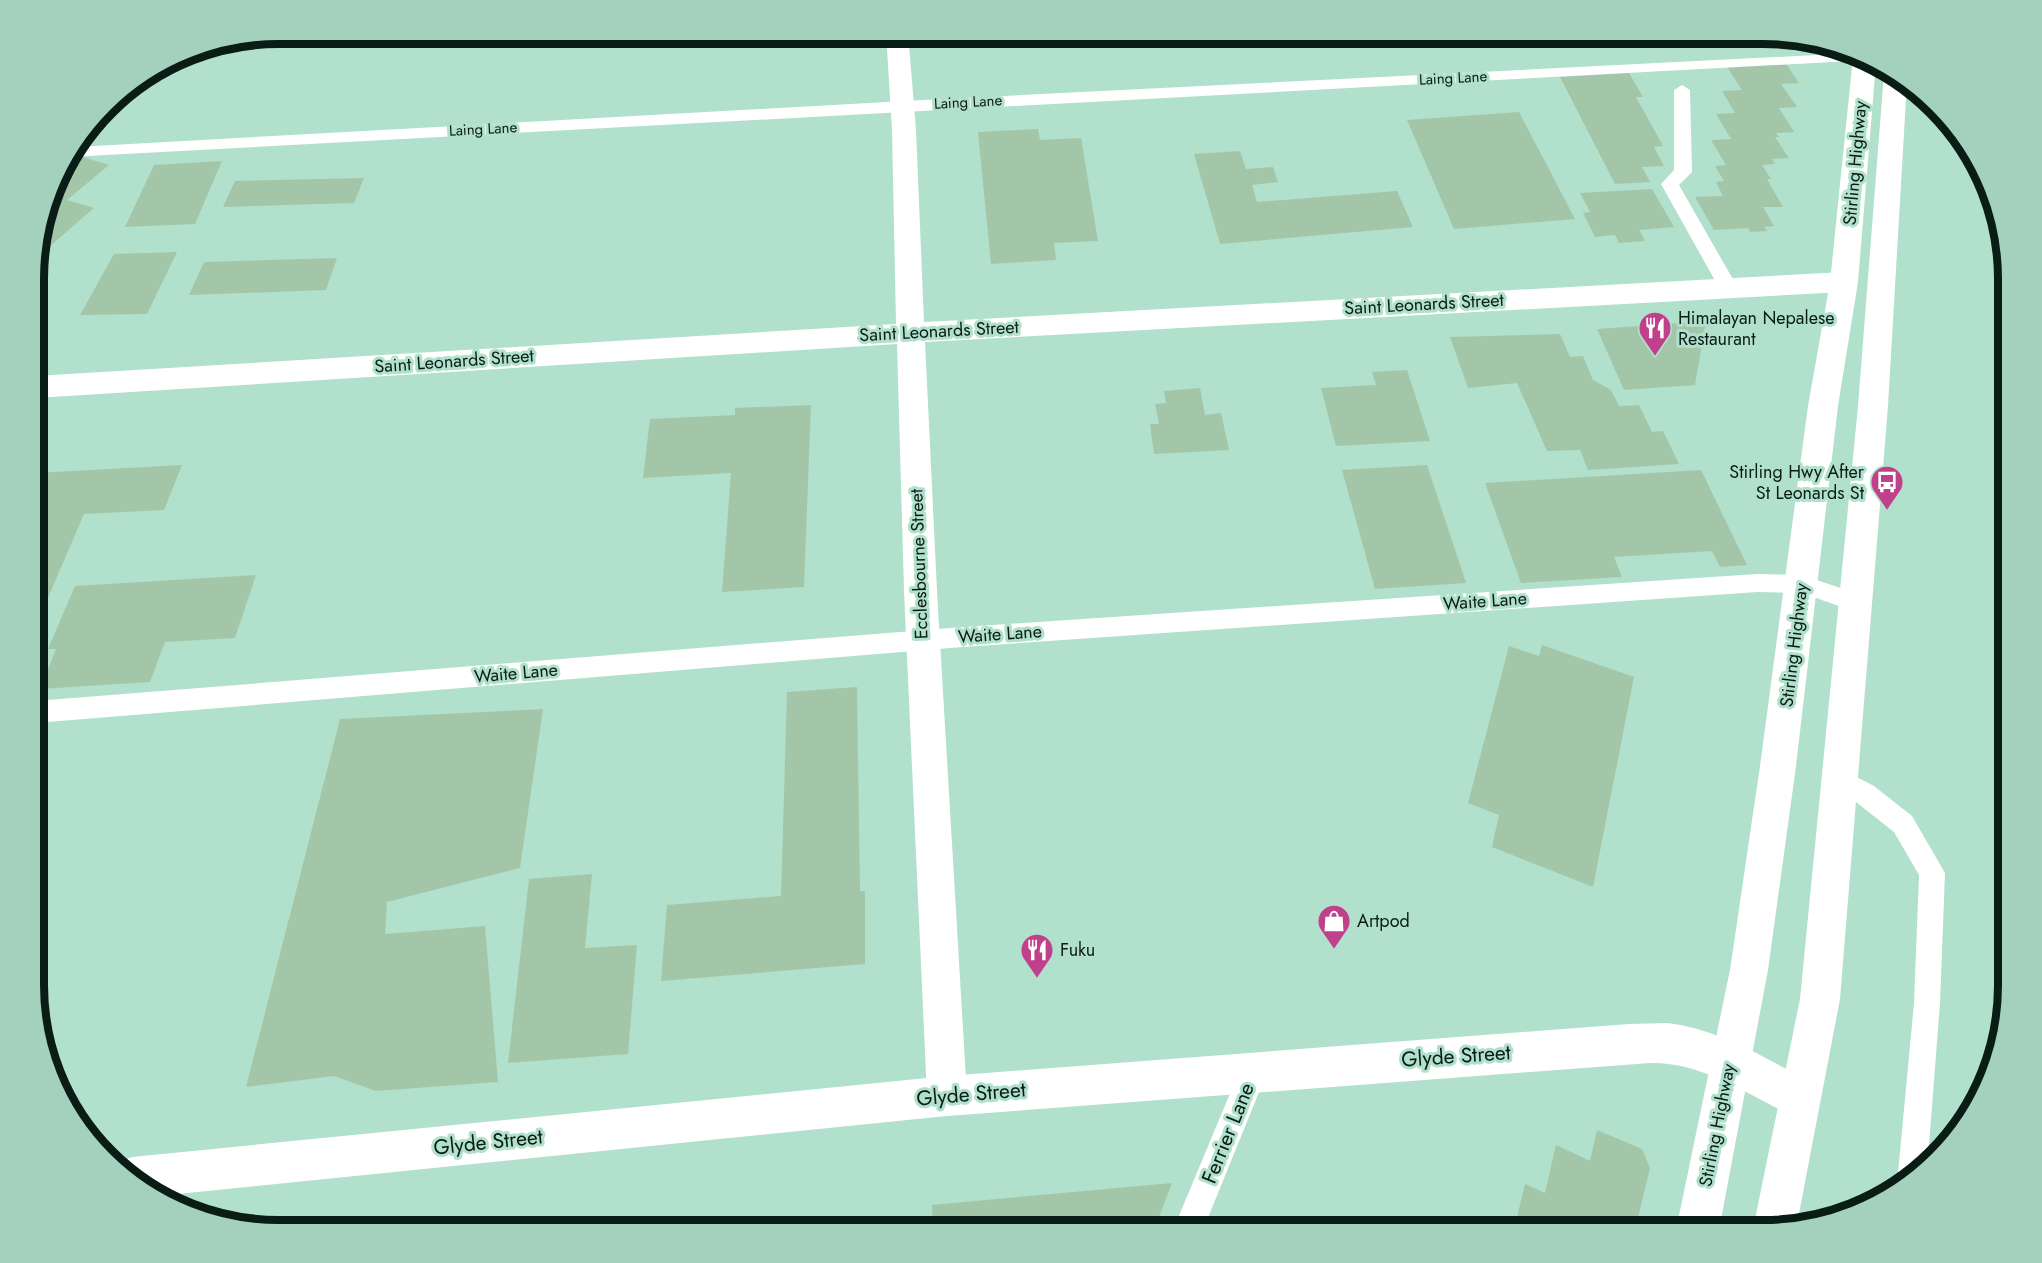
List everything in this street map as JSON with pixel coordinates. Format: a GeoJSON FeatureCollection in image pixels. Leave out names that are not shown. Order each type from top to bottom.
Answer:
{"type":"FeatureCollection","features":[{"type":"Feature","properties":{"kind":"main road","name":"Ecclesbourne Street"},"geometry":{"type":"LineString","coordinates":[[898,44],[904,106],[909,333],[922,640],[947,1096]]}},
{"type":"Feature","properties":{"kind":"main road","name":"Stirling Highway"},"geometry":{"type":"LineString","coordinates":[[1698,1220],[1749,970],[1802,584],[1823,406],[1844,282],[1863,66]]}},
{"type":"Feature","properties":{"kind":"main road","name":"Stirling Highway"},"geometry":{"type":"LineString","coordinates":[[1776,1219],[1820,999],[1856,603],[1895,84]]}},
{"type":"Feature","properties":{"kind":"main road","name":"Saint Leonards Street"},"geometry":{"type":"LineString","coordinates":[[44,386],[909,333],[1844,282]]}},
{"type":"Feature","properties":{"kind":"main road","name":"Glyde Street"},"geometry":{"type":"LineString","coordinates":[[144,1177],[947,1096],[1629,1044],[1672,1044],[1729,1062],[1801,1099]]}},
{"type":"Feature","properties":{"kind":"lane","name":"Laing Lane"},"geometry":{"type":"LineString","coordinates":[[80,153],[904,106],[1845,58]]}},
{"type":"Feature","properties":{"kind":"lane"},"geometry":{"type":"LineString","coordinates":[[1682,90],[1683,172],[1670,184],[1729,288]]}},
{"type":"Feature","properties":{"kind":"lane","name":"Waite Lane"},"geometry":{"type":"LineString","coordinates":[[44,711],[922,640],[1745,584],[1802,584],[1856,603]]}},
{"type":"Feature","properties":{"kind":"lane"},"geometry":{"type":"LineString","coordinates":[[1839,779],[1865,794],[1903,824],[1932,873],[1927,1003],[1913,1165]]}},
{"type":"Feature","properties":{"kind":"lane","name":"Ferrier Lane"},"geometry":{"type":"LineString","coordinates":[[1192,1220],[1254,1071]]}},
{"type":"Feature","properties":{"kind":"building"},"geometry":{"type":"Polygon","coordinates":[[[1786,64],[1799,83],[1781,84],[1797,107],[1779,108],[1794,132],[1776,133],[1779,137],[1775,137],[1789,158],[1772,159],[1775,164],[1762,165],[1783,207],[1763,207],[1774,226],[1764,227],[1767,231],[1750,232],[1748,228],[1714,230],[1695,197],[1723,196],[1716,182],[1724,181],[1715,166],[1726,165],[1711,140],[1731,139],[1716,114],[1735,113],[1722,91],[1742,90],[1727,67],[1786,64]]]}},
{"type":"Feature","properties":{"kind":"building"},"geometry":{"type":"Polygon","coordinates":[[[1629,73],[1643,97],[1636,97],[1663,146],[1654,147],[1664,166],[1642,167],[1650,182],[1615,184],[1560,77],[1629,73]]]}},
{"type":"Feature","properties":{"kind":"building"},"geometry":{"type":"Polygon","coordinates":[[[1519,112],[1575,219],[1454,229],[1407,120],[1519,112]]]}},
{"type":"Feature","properties":{"kind":"building"},"geometry":{"type":"Polygon","coordinates":[[[1038,129],[1040,140],[1081,138],[1098,241],[1054,243],[1056,260],[991,264],[978,132],[1038,129]]]}},
{"type":"Feature","properties":{"kind":"building"},"geometry":{"type":"Polygon","coordinates":[[[1240,151],[1246,169],[1273,167],[1278,182],[1252,185],[1257,202],[1397,191],[1413,227],[1220,244],[1194,154],[1240,151]]]}},
{"type":"Feature","properties":{"kind":"building"},"geometry":{"type":"Polygon","coordinates":[[[78,156],[109,165],[67,200],[94,208],[46,250],[56,203],[78,156]]]}},
{"type":"Feature","properties":{"kind":"building"},"geometry":{"type":"Polygon","coordinates":[[[222,161],[195,224],[125,227],[154,165],[222,161]]]}},
{"type":"Feature","properties":{"kind":"building"},"geometry":{"type":"Polygon","coordinates":[[[364,178],[354,203],[223,207],[235,181],[364,178]]]}},
{"type":"Feature","properties":{"kind":"building"},"geometry":{"type":"Polygon","coordinates":[[[1652,189],[1674,227],[1639,230],[1645,241],[1619,243],[1615,235],[1595,237],[1583,213],[1590,212],[1580,193],[1652,189]]]}},
{"type":"Feature","properties":{"kind":"building"},"geometry":{"type":"Polygon","coordinates":[[[177,252],[147,314],[80,315],[114,254],[177,252]]]}},
{"type":"Feature","properties":{"kind":"building"},"geometry":{"type":"Polygon","coordinates":[[[337,258],[326,290],[189,295],[204,262],[337,258]]]}},
{"type":"Feature","properties":{"kind":"building","name":"Himalayan Nepalese Restaurant"},"geometry":{"type":"Polygon","coordinates":[[[1706,321],[1695,385],[1624,390],[1597,329],[1706,321]]]}},
{"type":"Feature","properties":{"kind":"building"},"geometry":{"type":"Polygon","coordinates":[[[1560,334],[1570,357],[1583,356],[1593,380],[1611,390],[1619,406],[1639,405],[1652,432],[1663,431],[1679,464],[1588,470],[1580,450],[1547,451],[1517,383],[1468,388],[1450,337],[1560,334]]]}},
{"type":"Feature","properties":{"kind":"building"},"geometry":{"type":"Polygon","coordinates":[[[1407,370],[1430,441],[1336,446],[1321,388],[1376,385],[1372,372],[1407,370]]]}},
{"type":"Feature","properties":{"kind":"building"},"geometry":{"type":"Polygon","coordinates":[[[1200,388],[1205,415],[1221,413],[1229,450],[1154,454],[1150,424],[1159,424],[1155,404],[1166,403],[1164,391],[1200,388]]]}},
{"type":"Feature","properties":{"kind":"building"},"geometry":{"type":"Polygon","coordinates":[[[811,405],[804,587],[722,592],[731,473],[643,478],[650,419],[735,415],[735,408],[811,405]]]}},
{"type":"Feature","properties":{"kind":"building"},"geometry":{"type":"Polygon","coordinates":[[[182,465],[164,510],[84,514],[44,607],[44,473],[182,465]]]}},
{"type":"Feature","properties":{"kind":"building"},"geometry":{"type":"Polygon","coordinates":[[[1427,465],[1466,583],[1375,589],[1342,470],[1427,465]]]}},
{"type":"Feature","properties":{"kind":"building"},"geometry":{"type":"Polygon","coordinates":[[[1701,470],[1747,565],[1720,567],[1712,551],[1614,557],[1622,577],[1521,583],[1485,483],[1701,470]]]}},
{"type":"Feature","properties":{"kind":"building"},"geometry":{"type":"Polygon","coordinates":[[[256,575],[235,638],[165,642],[150,682],[44,689],[44,679],[56,649],[48,649],[75,586],[256,575]]]}},
{"type":"Feature","properties":{"kind":"building"},"geometry":{"type":"Polygon","coordinates":[[[1542,645],[1634,677],[1593,887],[1492,847],[1499,815],[1468,803],[1509,646],[1539,656],[1542,645]]]}},
{"type":"Feature","properties":{"kind":"building"},"geometry":{"type":"Polygon","coordinates":[[[857,687],[860,891],[865,891],[865,964],[661,981],[667,905],[781,896],[787,692],[857,687]]]}},
{"type":"Feature","properties":{"kind":"building"},"geometry":{"type":"Polygon","coordinates":[[[543,709],[520,868],[387,902],[385,934],[485,926],[498,1082],[376,1091],[334,1076],[246,1087],[340,719],[543,709]]]}},
{"type":"Feature","properties":{"kind":"building"},"geometry":{"type":"Polygon","coordinates":[[[592,874],[585,948],[637,945],[628,1054],[508,1063],[529,879],[592,874]]]}},
{"type":"Feature","properties":{"kind":"building"},"geometry":{"type":"Polygon","coordinates":[[[1597,1130],[1642,1149],[1650,1168],[1637,1220],[1516,1220],[1525,1184],[1545,1193],[1556,1145],[1590,1161],[1597,1130]]]}},
{"type":"Feature","properties":{"kind":"building"},"geometry":{"type":"Polygon","coordinates":[[[1172,1183],[1158,1220],[933,1220],[932,1205],[1172,1183]]]}},
{"type":"Feature","properties":{"kind":"place","name":"Himalayan Nepalese Restaurant"},"geometry":{"type":"Point","coordinates":[1655,357]}},
{"type":"Feature","properties":{"kind":"place","name":"Stirling Hwy After St Leonards St"},"geometry":{"type":"Point","coordinates":[1887,511]}},
{"type":"Feature","properties":{"kind":"place","name":"Artpod"},"geometry":{"type":"Point","coordinates":[1334,950]}},
{"type":"Feature","properties":{"kind":"place","name":"Fuku"},"geometry":{"type":"Point","coordinates":[1037,979]}}]}
